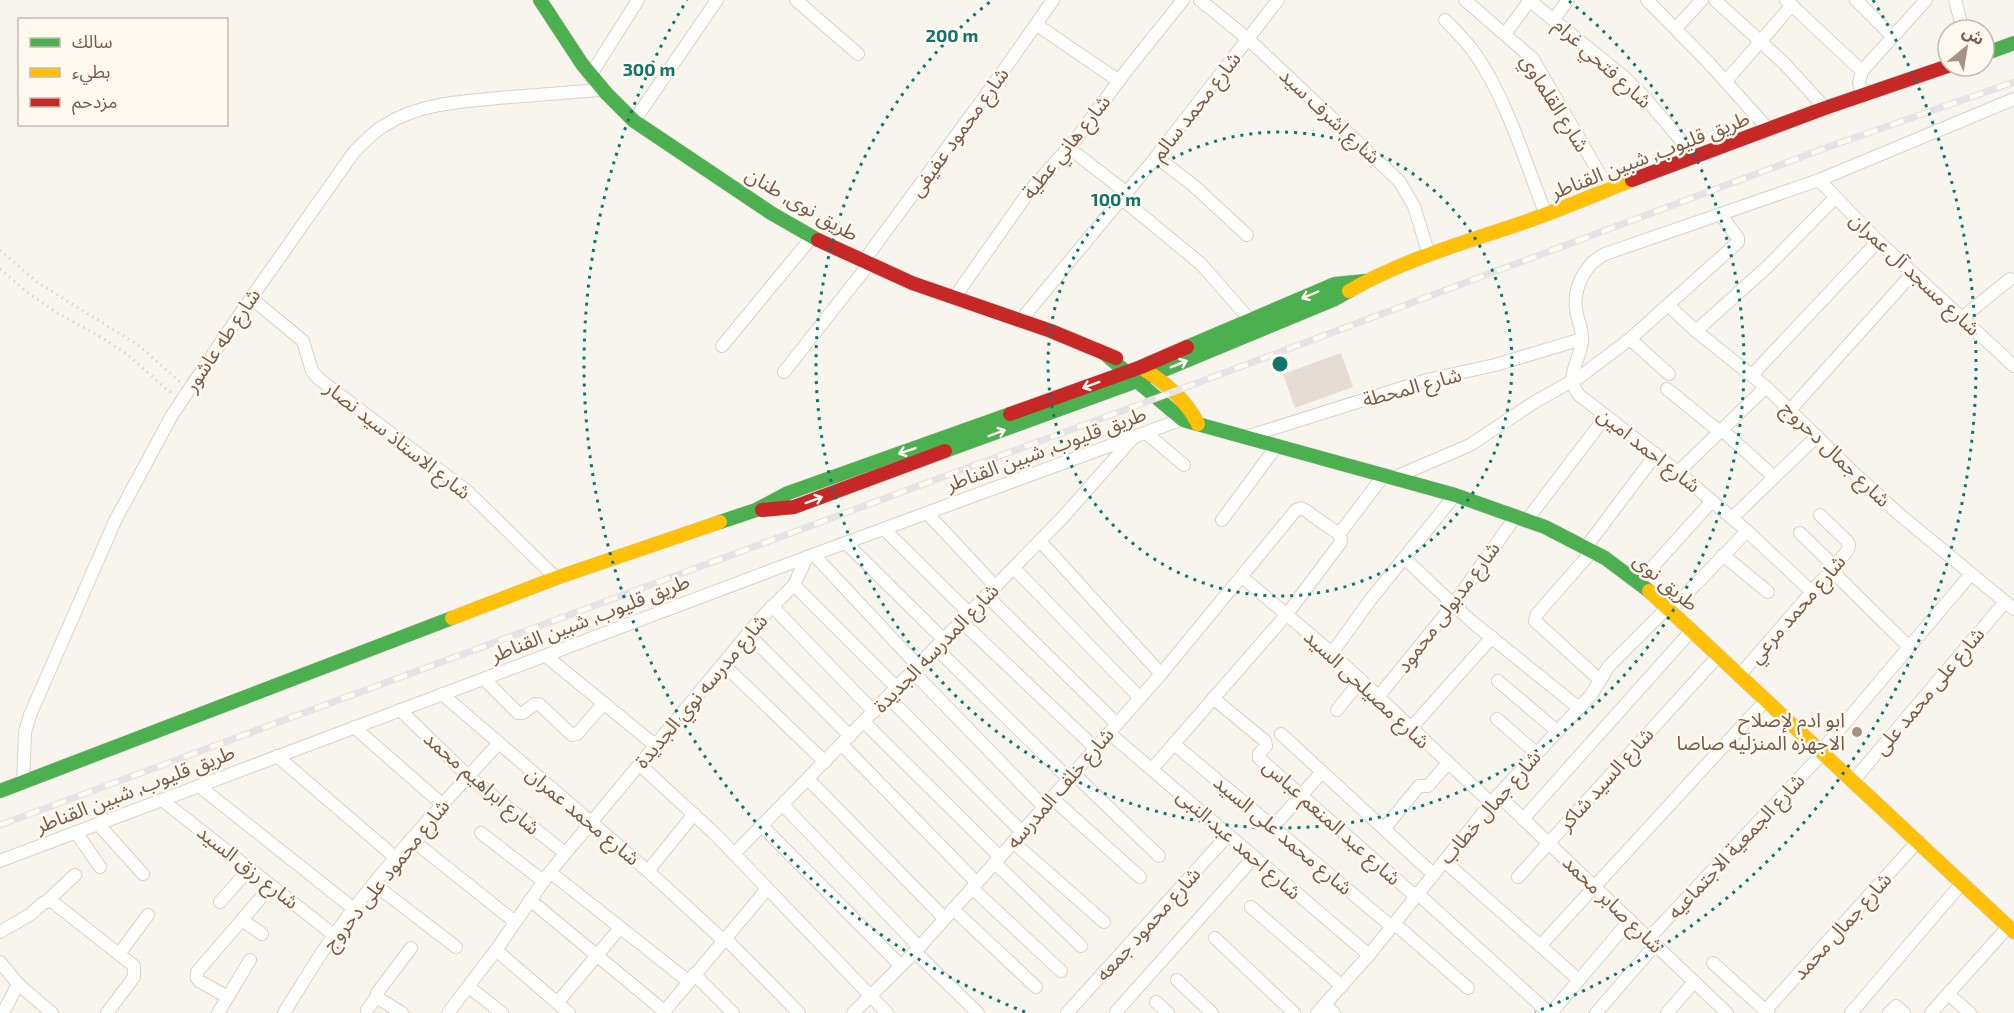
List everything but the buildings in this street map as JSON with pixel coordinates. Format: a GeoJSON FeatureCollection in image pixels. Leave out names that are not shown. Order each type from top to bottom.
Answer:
{"type":"FeatureCollection","features":[{"type":"Feature","properties":{"kind":"main road","name":"طريق نوى, طنان"},"geometry":{"type":"LineString","coordinates":[[540,0],[590,76],[634,121],[771,213],[812,237],[912,283],[1051,331],[1147,371]]}},
{"type":"Feature","properties":{"kind":"main road"},"geometry":{"type":"LineString","coordinates":[[1996,50],[2014,43]]}},
{"type":"Feature","properties":{"kind":"main road","name":"طريق قليوب, شبين القناطر"},"geometry":{"type":"LineString","coordinates":[[0,791],[556,578],[756,510],[794,507],[1345,295],[1366,281],[1429,255],[1546,215],[1654,171],[1936,70]]}},
{"type":"Feature","properties":{"kind":"main road","name":"طريق قليوب, شبين القناطر"},"geometry":{"type":"LineString","coordinates":[[1147,371],[1250,320],[1335,284],[1366,281]]}},
{"type":"Feature","properties":{"kind":"main road","name":"طريق نوى, طنان"},"geometry":{"type":"LineString","coordinates":[[1105,354],[1131,377]]}},
{"type":"Feature","properties":{"kind":"main road","name":"طريق نوى"},"geometry":{"type":"LineString","coordinates":[[1147,371],[1192,419]]}},
{"type":"Feature","properties":{"kind":"main road","name":"طريق نوى"},"geometry":{"type":"LineString","coordinates":[[1131,377],[1192,419],[1244,438],[1455,495],[1522,518],[1589,548],[1639,582],[1669,608],[2011,929]]}},
{"type":"Feature","properties":{"kind":"street"},"geometry":{"type":"LineString","coordinates":[[590,76],[638,0]]}},
{"type":"Feature","properties":{"kind":"street"},"geometry":{"type":"LineString","coordinates":[[634,121],[717,0]]}},
{"type":"Feature","properties":{"kind":"street"},"geometry":{"type":"LineString","coordinates":[[796,0],[858,54]]}},
{"type":"Feature","properties":{"kind":"street","name":"شارع محمود عفيفى"},"geometry":{"type":"LineString","coordinates":[[784,372],[866,263],[1053,0]]}},
{"type":"Feature","properties":{"kind":"street","name":"شارع هاني عطية"},"geometry":{"type":"LineString","coordinates":[[954,298],[1028,193],[1069,148],[1183,0]]}},
{"type":"Feature","properties":{"kind":"street","name":"شارع اشرف سيد"},"geometry":{"type":"LineString","coordinates":[[1200,0],[1248,39],[1399,181],[1414,206],[1429,255]]}},
{"type":"Feature","properties":{"kind":"street","name":"شارع محمد سالم"},"geometry":{"type":"LineString","coordinates":[[1020,321],[1125,196],[1278,0]]}},
{"type":"Feature","properties":{"kind":"street","name":"شارع القلماوي"},"geometry":{"type":"LineString","coordinates":[[1465,0],[1533,59],[1609,190]]}},
{"type":"Feature","properties":{"kind":"street"},"geometry":{"type":"LineString","coordinates":[[1505,34],[1529,0]]}},
{"type":"Feature","properties":{"kind":"street","name":"شارع فتحي غرام"},"geometry":{"type":"LineString","coordinates":[[1529,0],[1636,88],[1695,157]]}},
{"type":"Feature","properties":{"kind":"street"},"geometry":{"type":"LineString","coordinates":[[1554,19],[1568,0]]}},
{"type":"Feature","properties":{"kind":"street"},"geometry":{"type":"LineString","coordinates":[[1676,28],[1702,0]]}},
{"type":"Feature","properties":{"kind":"street"},"geometry":{"type":"LineString","coordinates":[[1715,0],[1804,83],[1825,108]]}},
{"type":"Feature","properties":{"kind":"street"},"geometry":{"type":"LineString","coordinates":[[1856,0],[1892,36]]}},
{"type":"Feature","properties":{"kind":"street"},"geometry":{"type":"LineString","coordinates":[[1863,95],[1859,83],[1862,71],[1926,0]]}},
{"type":"Feature","properties":{"kind":"street"},"geometry":{"type":"LineString","coordinates":[[1955,0],[1960,18]]}},
{"type":"Feature","properties":{"kind":"street"},"geometry":{"type":"LineString","coordinates":[[1654,2],[1769,130]]}},
{"type":"Feature","properties":{"kind":"street"},"geometry":{"type":"LineString","coordinates":[[1726,81],[1761,41],[1789,3],[1862,71]]}},
{"type":"Feature","properties":{"kind":"street"},"geometry":{"type":"LineString","coordinates":[[1445,20],[1475,54],[1491,80],[1546,215]]}},
{"type":"Feature","properties":{"kind":"street"},"geometry":{"type":"LineString","coordinates":[[1037,25],[1119,81]]}},
{"type":"Feature","properties":{"kind":"street","name":"شارع طه عاشور"},"geometry":{"type":"LineString","coordinates":[[23,783],[25,732],[30,715],[115,520],[188,389],[354,152],[386,124],[434,106],[602,90]]}},
{"type":"Feature","properties":{"kind":"street"},"geometry":{"type":"LineString","coordinates":[[1572,381],[1582,339],[1575,307],[1576,296],[1584,274],[1597,258],[1819,180],[2014,99]]}},
{"type":"Feature","properties":{"kind":"street"},"geometry":{"type":"LineString","coordinates":[[1069,148],[1202,264],[1250,320]]}},
{"type":"Feature","properties":{"kind":"street"},"geometry":{"type":"LineString","coordinates":[[1156,157],[1193,184],[1247,235]]}},
{"type":"Feature","properties":{"kind":"street","name":"شارع مسجد آل عمران"},"geometry":{"type":"LineString","coordinates":[[1819,180],[1878,241],[2014,366]]}},
{"type":"Feature","properties":{"kind":"street"},"geometry":{"type":"LineString","coordinates":[[1696,331],[1767,267],[1835,198]]}},
{"type":"Feature","properties":{"kind":"street"},"geometry":{"type":"LineString","coordinates":[[1152,769],[1287,614],[1341,542],[1339,534],[1389,476],[1470,445],[1533,403],[1572,381],[1630,339],[1738,242],[1738,238],[1721,214]]}},
{"type":"Feature","properties":{"kind":"street"},"geometry":{"type":"LineString","coordinates":[[722,346],[812,237]]}},
{"type":"Feature","properties":{"kind":"street"},"geometry":{"type":"LineString","coordinates":[[1752,375],[1878,241]]}},
{"type":"Feature","properties":{"kind":"street"},"geometry":{"type":"LineString","coordinates":[[1790,410],[1913,273]]}},
{"type":"Feature","properties":{"kind":"street"},"geometry":{"type":"LineString","coordinates":[[1962,318],[2010,279]]}},
{"type":"Feature","properties":{"kind":"street","name":"شارع الاستاذ سيد نصار"},"geometry":{"type":"LineString","coordinates":[[251,298],[303,341],[312,371],[319,379],[467,492],[556,578]]}},
{"type":"Feature","properties":{"kind":"street","name":"شارع جمال دحروج"},"geometry":{"type":"LineString","coordinates":[[1668,305],[1696,331],[1766,387],[1870,488],[2009,606]]}},
{"type":"Feature","properties":{"kind":"street","name":"شارع المحطة"},"geometry":{"type":"LineString","coordinates":[[1244,438],[1407,386],[1495,365],[1582,339]]}},
{"type":"Feature","properties":{"kind":"street"},"geometry":{"type":"LineString","coordinates":[[1630,339],[1669,374]]}},
{"type":"Feature","properties":{"kind":"street","name":"شارع احمد امين"},"geometry":{"type":"LineString","coordinates":[[1572,381],[1579,395],[1678,472],[1747,531],[1812,592]]}},
{"type":"Feature","properties":{"kind":"street"},"geometry":{"type":"LineString","coordinates":[[1678,472],[1766,387]]}},
{"type":"Feature","properties":{"kind":"street"},"geometry":{"type":"LineString","coordinates":[[1667,389],[1721,431],[1774,477]]}},
{"type":"Feature","properties":{"kind":"street","name":"شارع مدبولى محمود"},"geometry":{"type":"LineString","coordinates":[[1378,698],[1606,416]]}},
{"type":"Feature","properties":{"kind":"street","name":"طريق قليوب, شبين القناطر"},"geometry":{"type":"LineString","coordinates":[[0,861],[810,556],[1146,433],[1192,419]]}},
{"type":"Feature","properties":{"kind":"street"},"geometry":{"type":"LineString","coordinates":[[1146,433],[1184,465]]}},
{"type":"Feature","properties":{"kind":"street"},"geometry":{"type":"LineString","coordinates":[[1732,518],[1817,436]]}},
{"type":"Feature","properties":{"kind":"street","name":"شارع المدرسه الجديدة"},"geometry":{"type":"LineString","coordinates":[[734,854],[1040,541],[1133,438]]}},
{"type":"Feature","properties":{"kind":"street"},"geometry":{"type":"LineString","coordinates":[[1222,520],[1276,447]]}},
{"type":"Feature","properties":{"kind":"street"},"geometry":{"type":"LineString","coordinates":[[1600,680],[1534,621],[1656,454]]}},
{"type":"Feature","properties":{"kind":"street"},"geometry":{"type":"LineString","coordinates":[[1332,653],[1371,598],[1455,495]]}},
{"type":"Feature","properties":{"kind":"street"},"geometry":{"type":"LineString","coordinates":[[1639,582],[1712,501]]}},
{"type":"Feature","properties":{"kind":"street","name":"شارع خلف المدرسه"},"geometry":{"type":"LineString","coordinates":[[853,1013],[917,950],[1014,842],[1161,674],[1296,510],[1301,508],[1305,510],[1339,534]]}},
{"type":"Feature","properties":{"kind":"street","name":"شارع احمد عبد النبى"},"geometry":{"type":"LineString","coordinates":[[927,513],[991,591],[1113,729],[1152,769],[1369,955]]}},
{"type":"Feature","properties":{"kind":"street","name":"شارع محمد مرعي"},"geometry":{"type":"LineString","coordinates":[[1739,676],[1848,550],[1849,544],[1820,515]]}},
{"type":"Feature","properties":{"kind":"street"},"geometry":{"type":"LineString","coordinates":[[884,529],[966,618],[1095,748]]}},
{"type":"Feature","properties":{"kind":"street","name":"شارع جمال خطاب"},"geometry":{"type":"LineString","coordinates":[[1325,1010],[1494,799],[1591,695],[1609,666],[1747,531]]}},
{"type":"Feature","properties":{"kind":"street"},"geometry":{"type":"LineString","coordinates":[[1800,533],[1909,647]]}},
{"type":"Feature","properties":{"kind":"street"},"geometry":{"type":"LineString","coordinates":[[1040,541],[1161,674]]}},
{"type":"Feature","properties":{"kind":"street"},"geometry":{"type":"LineString","coordinates":[[846,543],[940,644],[1071,776],[1159,856]]}},
{"type":"Feature","properties":{"kind":"street"},"geometry":{"type":"LineString","coordinates":[[1724,555],[1768,592]]}},
{"type":"Feature","properties":{"kind":"street"},"geometry":{"type":"LineString","coordinates":[[810,556],[916,669],[1048,802],[1140,877]]}},
{"type":"Feature","properties":{"kind":"street","name":"شارع مدرسه نوي الجديدة"},"geometry":{"type":"LineString","coordinates":[[448,1013],[565,853],[748,634],[794,585],[810,556]]}},
{"type":"Feature","properties":{"kind":"street"},"geometry":{"type":"LineString","coordinates":[[1404,558],[1491,637],[1579,708]]}},
{"type":"Feature","properties":{"kind":"street"},"geometry":{"type":"LineString","coordinates":[[1014,568],[1140,698]]}},
{"type":"Feature","properties":{"kind":"street","name":"شارع الجمعية الاجتماعيه"},"geometry":{"type":"LineString","coordinates":[[1596,1013],[1652,941],[1822,752],[1971,574]]}},
{"type":"Feature","properties":{"kind":"street","name":"شارع مصيلحى السيد"},"geometry":{"type":"LineString","coordinates":[[1242,577],[1332,653],[1447,764],[1494,799]]}},
{"type":"Feature","properties":{"kind":"street"},"geometry":{"type":"LineString","coordinates":[[794,585],[1022,832]]}},
{"type":"Feature","properties":{"kind":"street"},"geometry":{"type":"LineString","coordinates":[[772,606],[874,711]]}},
{"type":"Feature","properties":{"kind":"street","name":"شارع على محمد على"},"geometry":{"type":"LineString","coordinates":[[1853,781],[2009,606]]}},
{"type":"Feature","properties":{"kind":"street"},"geometry":{"type":"LineString","coordinates":[[1523,819],[1692,630]]}},
{"type":"Feature","properties":{"kind":"street"},"geometry":{"type":"LineString","coordinates":[[748,634],[846,740],[974,885],[1061,971]]}},
{"type":"Feature","properties":{"kind":"street"},"geometry":{"type":"LineString","coordinates":[[1411,728],[1491,637]]}},
{"type":"Feature","properties":{"kind":"street","name":"شارع السيد شاكر"},"geometry":{"type":"LineString","coordinates":[[1518,877],[1719,655]]}},
{"type":"Feature","properties":{"kind":"street"},"geometry":{"type":"LineString","coordinates":[[546,656],[656,746]]}},
{"type":"Feature","properties":{"kind":"street"},"geometry":{"type":"LineString","coordinates":[[723,664],[825,762]]}},
{"type":"Feature","properties":{"kind":"street"},"geometry":{"type":"LineString","coordinates":[[484,679],[518,712],[523,713],[535,704],[539,704],[572,735],[577,734],[604,703]]}},
{"type":"Feature","properties":{"kind":"street"},"geometry":{"type":"LineString","coordinates":[[1337,710],[1361,680]]}},
{"type":"Feature","properties":{"kind":"street"},"geometry":{"type":"LineString","coordinates":[[1498,681],[1557,731]]}},
{"type":"Feature","properties":{"kind":"street","name":"شارع محمد عمران"},"geometry":{"type":"LineString","coordinates":[[442,694],[648,871],[724,939],[799,1013]]}},
{"type":"Feature","properties":{"kind":"street","name":"شارع عبد المنعم عباس"},"geometry":{"type":"LineString","coordinates":[[1213,698],[1266,741],[1266,746],[1259,754],[1259,758],[1550,1013]]}},
{"type":"Feature","properties":{"kind":"street"},"geometry":{"type":"LineString","coordinates":[[1540,946],[1766,701]]}},
{"type":"Feature","properties":{"kind":"street","name":"شارع ابراهيم محمد"},"geometry":{"type":"LineString","coordinates":[[400,710],[468,776],[565,853]]}},
{"type":"Feature","properties":{"kind":"street"},"geometry":{"type":"LineString","coordinates":[[1497,719],[1536,753]]}},
{"type":"Feature","properties":{"kind":"street"},"geometry":{"type":"LineString","coordinates":[[864,722],[1081,946]]}},
{"type":"Feature","properties":{"kind":"street"},"geometry":{"type":"LineString","coordinates":[[354,727],[443,804]]}},
{"type":"Feature","properties":{"kind":"street"},"geometry":{"type":"LineString","coordinates":[[1281,734],[1433,874]]}},
{"type":"Feature","properties":{"kind":"street","name":"شارع محمود على دحروج"},"geometry":{"type":"LineString","coordinates":[[284,1013],[334,935],[354,909],[411,839],[498,744]]}},
{"type":"Feature","properties":{"kind":"street","name":"شارع محمد على السيد"},"geometry":{"type":"LineString","coordinates":[[1174,744],[1468,988]]}},
{"type":"Feature","properties":{"kind":"street"},"geometry":{"type":"LineString","coordinates":[[277,756],[396,858]]}},
{"type":"Feature","properties":{"kind":"street"},"geometry":{"type":"LineString","coordinates":[[1384,829],[1419,786],[1428,786],[1447,764]]}},
{"type":"Feature","properties":{"kind":"street"},"geometry":{"type":"LineString","coordinates":[[640,765],[734,854],[886,1013]]}},
{"type":"Feature","properties":{"kind":"street"},"geometry":{"type":"LineString","coordinates":[[1273,827],[1322,772]]}},
{"type":"Feature","properties":{"kind":"street"},"geometry":{"type":"LineString","coordinates":[[808,779],[949,914],[1036,987]]}},
{"type":"Feature","properties":{"kind":"street"},"geometry":{"type":"LineString","coordinates":[[199,786],[354,909]]}},
{"type":"Feature","properties":{"kind":"street","name":"شارع صابر محمد"},"geometry":{"type":"LineString","coordinates":[[1494,799],[1523,819],[1727,1013]]}},
{"type":"Feature","properties":{"kind":"street","name":"شارع رزق السيد"},"geometry":{"type":"LineString","coordinates":[[162,800],[334,935]]}},
{"type":"Feature","properties":{"kind":"street"},"geometry":{"type":"LineString","coordinates":[[783,805],[978,1013]]}},
{"type":"Feature","properties":{"kind":"street"},"geometry":{"type":"LineString","coordinates":[[648,871],[694,814]]}},
{"type":"Feature","properties":{"kind":"street"},"geometry":{"type":"LineString","coordinates":[[98,824],[143,874]]}},
{"type":"Feature","properties":{"kind":"street"},"geometry":{"type":"LineString","coordinates":[[762,826],[901,966]]}},
{"type":"Feature","properties":{"kind":"street"},"geometry":{"type":"LineString","coordinates":[[76,832],[100,867]]}},
{"type":"Feature","properties":{"kind":"street"},"geometry":{"type":"LineString","coordinates":[[482,833],[691,978],[733,1013]]}},
{"type":"Feature","properties":{"kind":"street","name":"شارع محمود جمعه"},"geometry":{"type":"LineString","coordinates":[[1067,1013],[1228,835]]}},
{"type":"Feature","properties":{"kind":"street"},"geometry":{"type":"LineString","coordinates":[[411,839],[515,922]]}},
{"type":"Feature","properties":{"kind":"street","name":"شارع جمال محمد"},"geometry":{"type":"LineString","coordinates":[[1767,1012],[1918,841]]}},
{"type":"Feature","properties":{"kind":"street"},"geometry":{"type":"LineString","coordinates":[[1014,842],[1104,922]]}},
{"type":"Feature","properties":{"kind":"street"},"geometry":{"type":"LineString","coordinates":[[1116,1012],[1254,857]]}},
{"type":"Feature","properties":{"kind":"street"},"geometry":{"type":"LineString","coordinates":[[1444,861],[1579,980]]}},
{"type":"Feature","properties":{"kind":"street"},"geometry":{"type":"LineString","coordinates":[[220,902],[249,869]]}},
{"type":"Feature","properties":{"kind":"street"},"geometry":{"type":"LineString","coordinates":[[0,932],[31,914],[75,875]]}},
{"type":"Feature","properties":{"kind":"street"},"geometry":{"type":"LineString","coordinates":[[1851,1013],[1962,883]]}},
{"type":"Feature","properties":{"kind":"street"},"geometry":{"type":"LineString","coordinates":[[374,884],[456,947]]}},
{"type":"Feature","properties":{"kind":"street"},"geometry":{"type":"LineString","coordinates":[[228,997],[199,981],[196,975],[271,886]]}},
{"type":"Feature","properties":{"kind":"street"},"geometry":{"type":"LineString","coordinates":[[530,900],[668,1011],[691,978],[767,890]]}},
{"type":"Feature","properties":{"kind":"street"},"geometry":{"type":"LineString","coordinates":[[47,901],[54,903],[134,966],[134,977],[107,1013]]}},
{"type":"Feature","properties":{"kind":"street"},"geometry":{"type":"LineString","coordinates":[[1251,908],[1342,986]]}},
{"type":"Feature","properties":{"kind":"street"},"geometry":{"type":"LineString","coordinates":[[119,954],[148,915]]}},
{"type":"Feature","properties":{"kind":"street"},"geometry":{"type":"LineString","coordinates":[[242,920],[262,934]]}},
{"type":"Feature","properties":{"kind":"street"},"geometry":{"type":"LineString","coordinates":[[1550,1013],[1630,920]]}},
{"type":"Feature","properties":{"kind":"street"},"geometry":{"type":"LineString","coordinates":[[557,1003],[620,928]]}},
{"type":"Feature","properties":{"kind":"street"},"geometry":{"type":"LineString","coordinates":[[1931,1013],[2011,929]]}},
{"type":"Feature","properties":{"kind":"street"},"geometry":{"type":"LineString","coordinates":[[1215,938],[1294,1013]]}},
{"type":"Feature","properties":{"kind":"street"},"geometry":{"type":"LineString","coordinates":[[367,1010],[378,991],[411,948]]}},
{"type":"Feature","properties":{"kind":"street"},"geometry":{"type":"LineString","coordinates":[[496,950],[569,1013]]}},
{"type":"Feature","properties":{"kind":"street"},"geometry":{"type":"LineString","coordinates":[[218,1013],[250,960]]}},
{"type":"Feature","properties":{"kind":"street"},"geometry":{"type":"LineString","coordinates":[[0,962],[18,984],[52,1013]]}},
{"type":"Feature","properties":{"kind":"street"},"geometry":{"type":"LineString","coordinates":[[1713,963],[1767,1012]]}},
{"type":"Feature","properties":{"kind":"street"},"geometry":{"type":"LineString","coordinates":[[1178,980],[1212,1013]]}},
{"type":"Feature","properties":{"kind":"street"},"geometry":{"type":"LineString","coordinates":[[1667,1013],[1694,982]]}},
{"type":"Feature","properties":{"kind":"street"},"geometry":{"type":"LineString","coordinates":[[3,1013],[18,984]]}},
{"type":"Feature","properties":{"kind":"street"},"geometry":{"type":"LineString","coordinates":[[469,987],[502,1013]]}},
{"type":"Feature","properties":{"kind":"street"},"geometry":{"type":"LineString","coordinates":[[1948,994],[1970,1013]]}},
{"type":"Feature","properties":{"kind":"street"},"geometry":{"type":"LineString","coordinates":[[377,996],[402,1013]]}},
{"type":"Feature","properties":{"kind":"street"},"geometry":{"type":"LineString","coordinates":[[1156,1002],[1168,1013]]}},
{"type":"Feature","properties":{"kind":"street"},"geometry":{"type":"LineString","coordinates":[[1889,1013],[1896,1006],[1904,1013]]}},
{"type":"Feature","properties":{"kind":"path"},"geometry":{"type":"LineString","coordinates":[[0,250],[37,282],[138,345],[188,389]]}},
{"type":"Feature","properties":{"kind":"path"},"geometry":{"type":"LineString","coordinates":[[0,269],[28,293],[56,312],[129,356],[180,402]]}},
{"type":"Feature","properties":{"kind":"railway"},"geometry":{"type":"LineString","coordinates":[[0,825],[1173,392],[1831,146],[2014,82]]}},
{"type":"Feature","properties":{"kind":"traffic: fast"},"geometry":{"type":"LineString","coordinates":[[540,0],[582,64],[606,93],[634,121],[771,213],[818,240]]}},
{"type":"Feature","properties":{"kind":"traffic: fast"},"geometry":{"type":"LineString","coordinates":[[1996,50],[2014,43]]}},
{"type":"Feature","properties":{"kind":"traffic: fast"},"geometry":{"type":"LineString","coordinates":[[1187,347],[1335,284],[1366,281]]}},
{"type":"Feature","properties":{"kind":"traffic: fast"},"geometry":{"type":"LineString","coordinates":[[945,451],[1137,381],[1335,299],[1349,291]]}},
{"type":"Feature","properties":{"kind":"traffic: fast"},"geometry":{"type":"LineString","coordinates":[[1105,354],[1183,420],[1455,495],[1545,527],[1605,558],[1649,591]]}},
{"type":"Feature","properties":{"kind":"traffic: fast"},"geometry":{"type":"LineString","coordinates":[[720,522],[756,510],[788,493],[1010,414]]}},
{"type":"Feature","properties":{"kind":"traffic: fast"},"geometry":{"type":"LineString","coordinates":[[0,791],[452,618]]}},
{"type":"Feature","properties":{"kind":"traffic: slow"},"geometry":{"type":"LineString","coordinates":[[1349,291],[1410,262],[1546,215],[1632,180]]}},
{"type":"Feature","properties":{"kind":"traffic: slow"},"geometry":{"type":"LineString","coordinates":[[1145,370],[1175,393],[1188,407],[1198,424]]}},
{"type":"Feature","properties":{"kind":"traffic: slow"},"geometry":{"type":"LineString","coordinates":[[452,618],[556,578],[720,522]]}},
{"type":"Feature","properties":{"kind":"traffic: slow"},"geometry":{"type":"LineString","coordinates":[[1649,591],[2014,932]]}},
{"type":"Feature","properties":{"kind":"traffic: jam"},"geometry":{"type":"LineString","coordinates":[[1632,180],[1825,108],[1936,70]]}},
{"type":"Feature","properties":{"kind":"traffic: jam"},"geometry":{"type":"LineString","coordinates":[[818,240],[912,283],[1051,331],[1116,358]]}},
{"type":"Feature","properties":{"kind":"traffic: jam"},"geometry":{"type":"LineString","coordinates":[[1010,414],[1141,367],[1187,347]]}},
{"type":"Feature","properties":{"kind":"traffic: jam"},"geometry":{"type":"LineString","coordinates":[[762,510],[794,507],[945,451]]}},
{"type":"Feature","properties":{"kind":"place","name":"ابو ادم لإصلاح الاجهزه المنزليه صاصا"},"geometry":{"type":"Point","coordinates":[1857,732]}}]}
